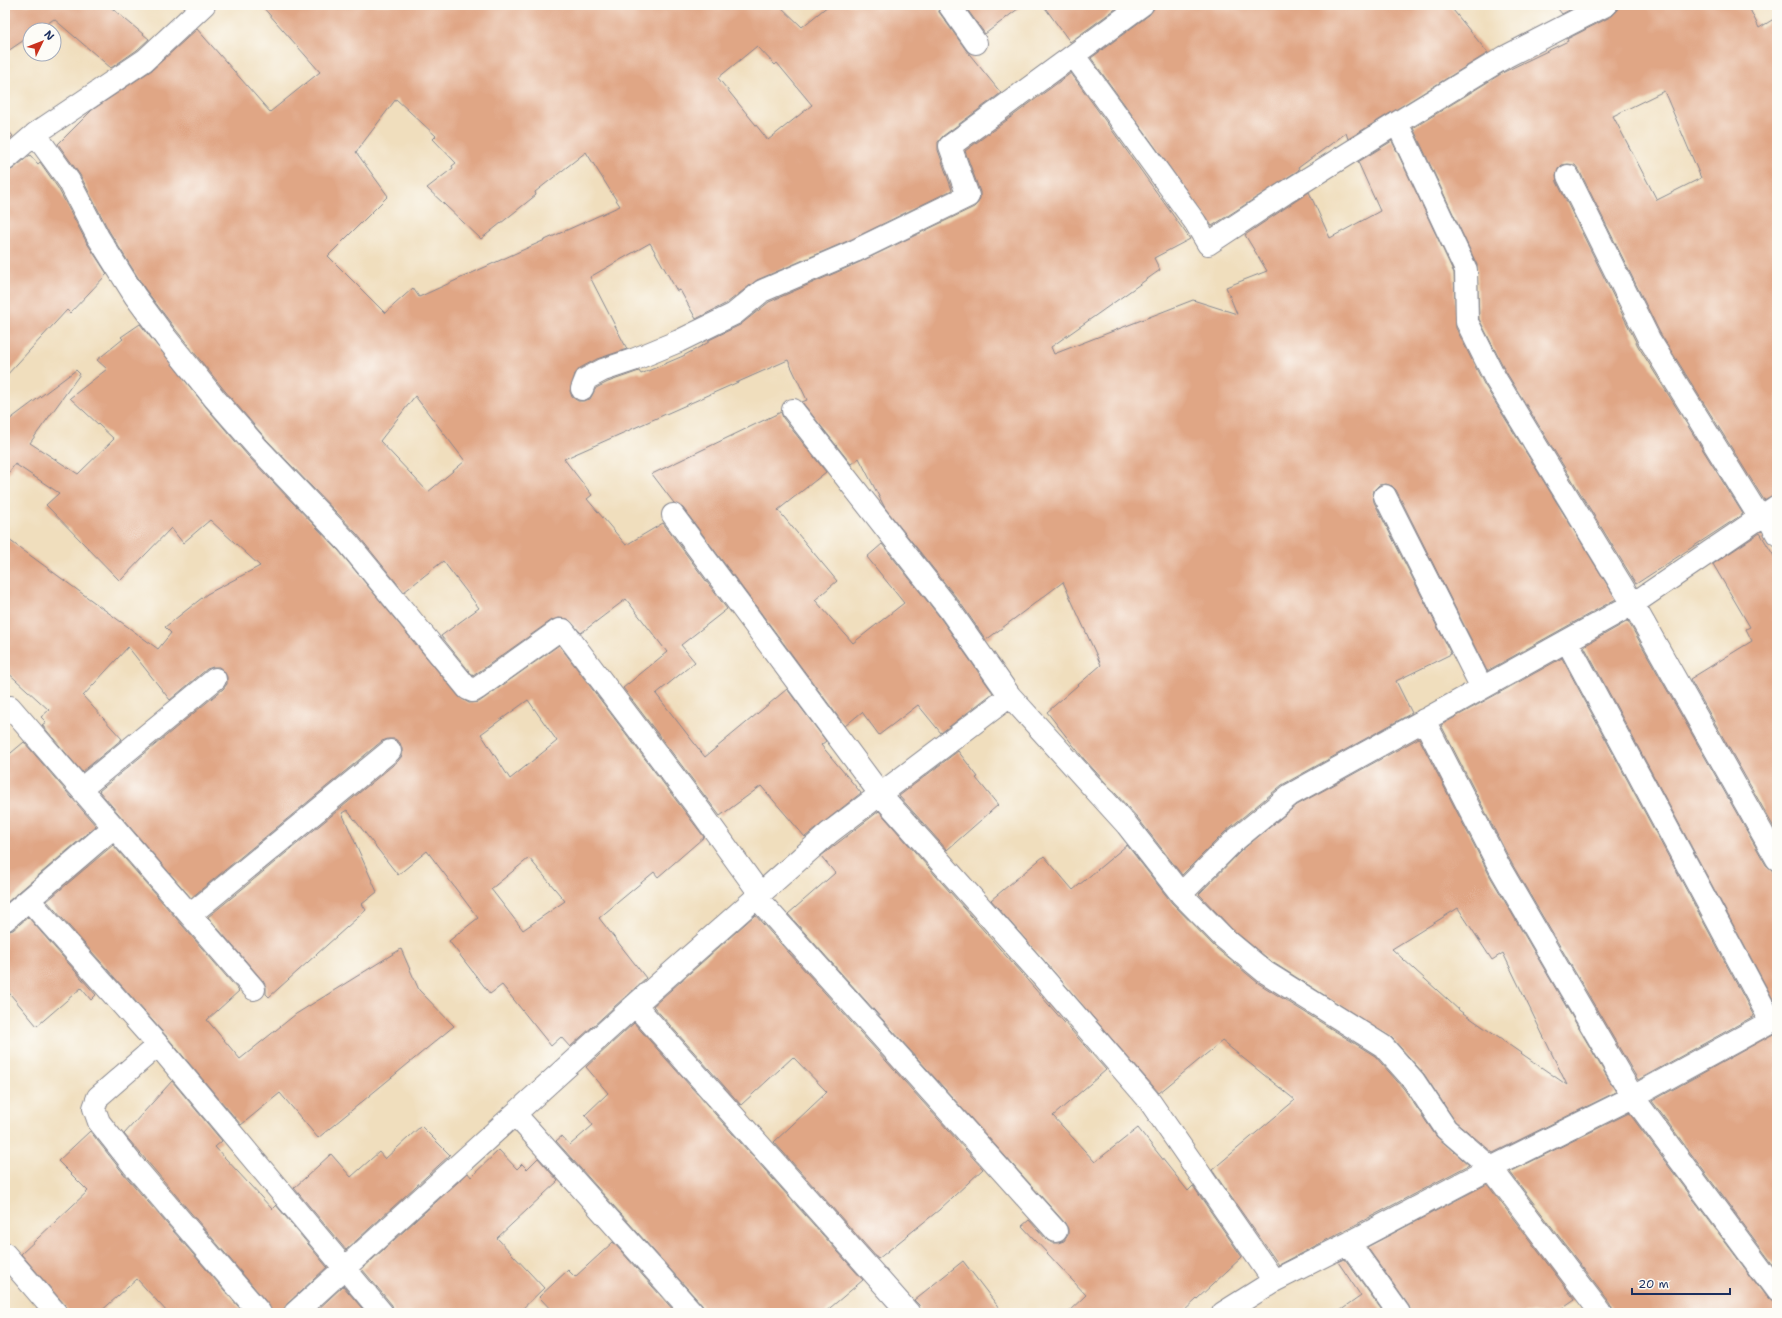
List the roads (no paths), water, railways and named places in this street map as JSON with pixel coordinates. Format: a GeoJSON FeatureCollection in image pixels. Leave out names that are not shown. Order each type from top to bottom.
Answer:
{"type":"FeatureCollection","features":[{"type":"Feature","properties":{"kind":"street"},"geometry":{"type":"LineString","coordinates":[[5,160],[35,134],[145,60],[204,5]]}},
{"type":"Feature","properties":{"kind":"street"},"geometry":{"type":"LineString","coordinates":[[949,5],[976,43]]}},
{"type":"Feature","properties":{"kind":"street"},"geometry":{"type":"LineString","coordinates":[[582,389],[586,379],[603,370],[633,360],[678,341],[734,314],[762,291],[855,251],[968,196],[950,146],[1142,5]]}},
{"type":"Feature","properties":{"kind":"street"},"geometry":{"type":"LineString","coordinates":[[1074,56],[1195,222],[1208,244],[1285,192],[1505,57],[1606,5]]}},
{"type":"Feature","properties":{"kind":"street"},"geometry":{"type":"LineString","coordinates":[[1397,123],[1466,270],[1467,322],[1495,378],[1633,604],[1777,858]]}},
{"type":"Feature","properties":{"kind":"street"},"geometry":{"type":"LineString","coordinates":[[35,134],[69,182],[98,237],[135,296],[166,338],[246,435],[348,543],[468,689],[473,690],[478,688],[559,630],[563,630],[701,812],[759,897],[1056,1231]]}},
{"type":"Feature","properties":{"kind":"street"},"geometry":{"type":"LineString","coordinates":[[1568,176],[1649,339],[1768,513],[1777,534]]}},
{"type":"Feature","properties":{"kind":"street"},"geometry":{"type":"LineString","coordinates":[[793,410],[949,609],[1010,696],[1127,825],[1181,894],[1224,938],[1265,972],[1383,1046],[1414,1081],[1446,1128],[1490,1168],[1601,1313]]}},
{"type":"Feature","properties":{"kind":"street"},"geometry":{"type":"LineString","coordinates":[[1385,496],[1482,688]]}},
{"type":"Feature","properties":{"kind":"street"},"geometry":{"type":"LineString","coordinates":[[1181,894],[1234,841],[1290,794],[1633,604],[1768,513]]}},
{"type":"Feature","properties":{"kind":"street"},"geometry":{"type":"LineString","coordinates":[[672,515],[881,795],[1148,1098],[1274,1281]]}},
{"type":"Feature","properties":{"kind":"street"},"geometry":{"type":"LineString","coordinates":[[1224,1313],[1274,1281],[1490,1168],[1633,1097],[1774,1020],[1567,641]]}},
{"type":"Feature","properties":{"kind":"street"},"geometry":{"type":"LineString","coordinates":[[81,789],[215,679]]}},
{"type":"Feature","properties":{"kind":"street"},"geometry":{"type":"LineString","coordinates":[[295,1313],[635,1005],[759,897],[829,833],[1010,696]]}},
{"type":"Feature","properties":{"kind":"street"},"geometry":{"type":"LineString","coordinates":[[10,707],[254,989]]}},
{"type":"Feature","properties":{"kind":"street"},"geometry":{"type":"LineString","coordinates":[[1424,720],[1501,870],[1633,1097],[1777,1291]]}},
{"type":"Feature","properties":{"kind":"street"},"geometry":{"type":"LineString","coordinates":[[190,915],[390,751]]}},
{"type":"Feature","properties":{"kind":"street"},"geometry":{"type":"LineString","coordinates":[[5,920],[114,827]]}},
{"type":"Feature","properties":{"kind":"street"},"geometry":{"type":"LineString","coordinates":[[29,900],[158,1045],[382,1313]]}},
{"type":"Feature","properties":{"kind":"street"},"geometry":{"type":"LineString","coordinates":[[635,1005],[909,1313]]}},
{"type":"Feature","properties":{"kind":"street"},"geometry":{"type":"LineString","coordinates":[[158,1045],[98,1097],[94,1108],[99,1122],[133,1165],[260,1313]]}},
{"type":"Feature","properties":{"kind":"street"},"geometry":{"type":"LineString","coordinates":[[515,1114],[693,1313]]}},
{"type":"Feature","properties":{"kind":"street"},"geometry":{"type":"LineString","coordinates":[[1349,1243],[1399,1313]]}},
{"type":"Feature","properties":{"kind":"street"},"geometry":{"type":"LineString","coordinates":[[5,1254],[56,1313]]}}]}
